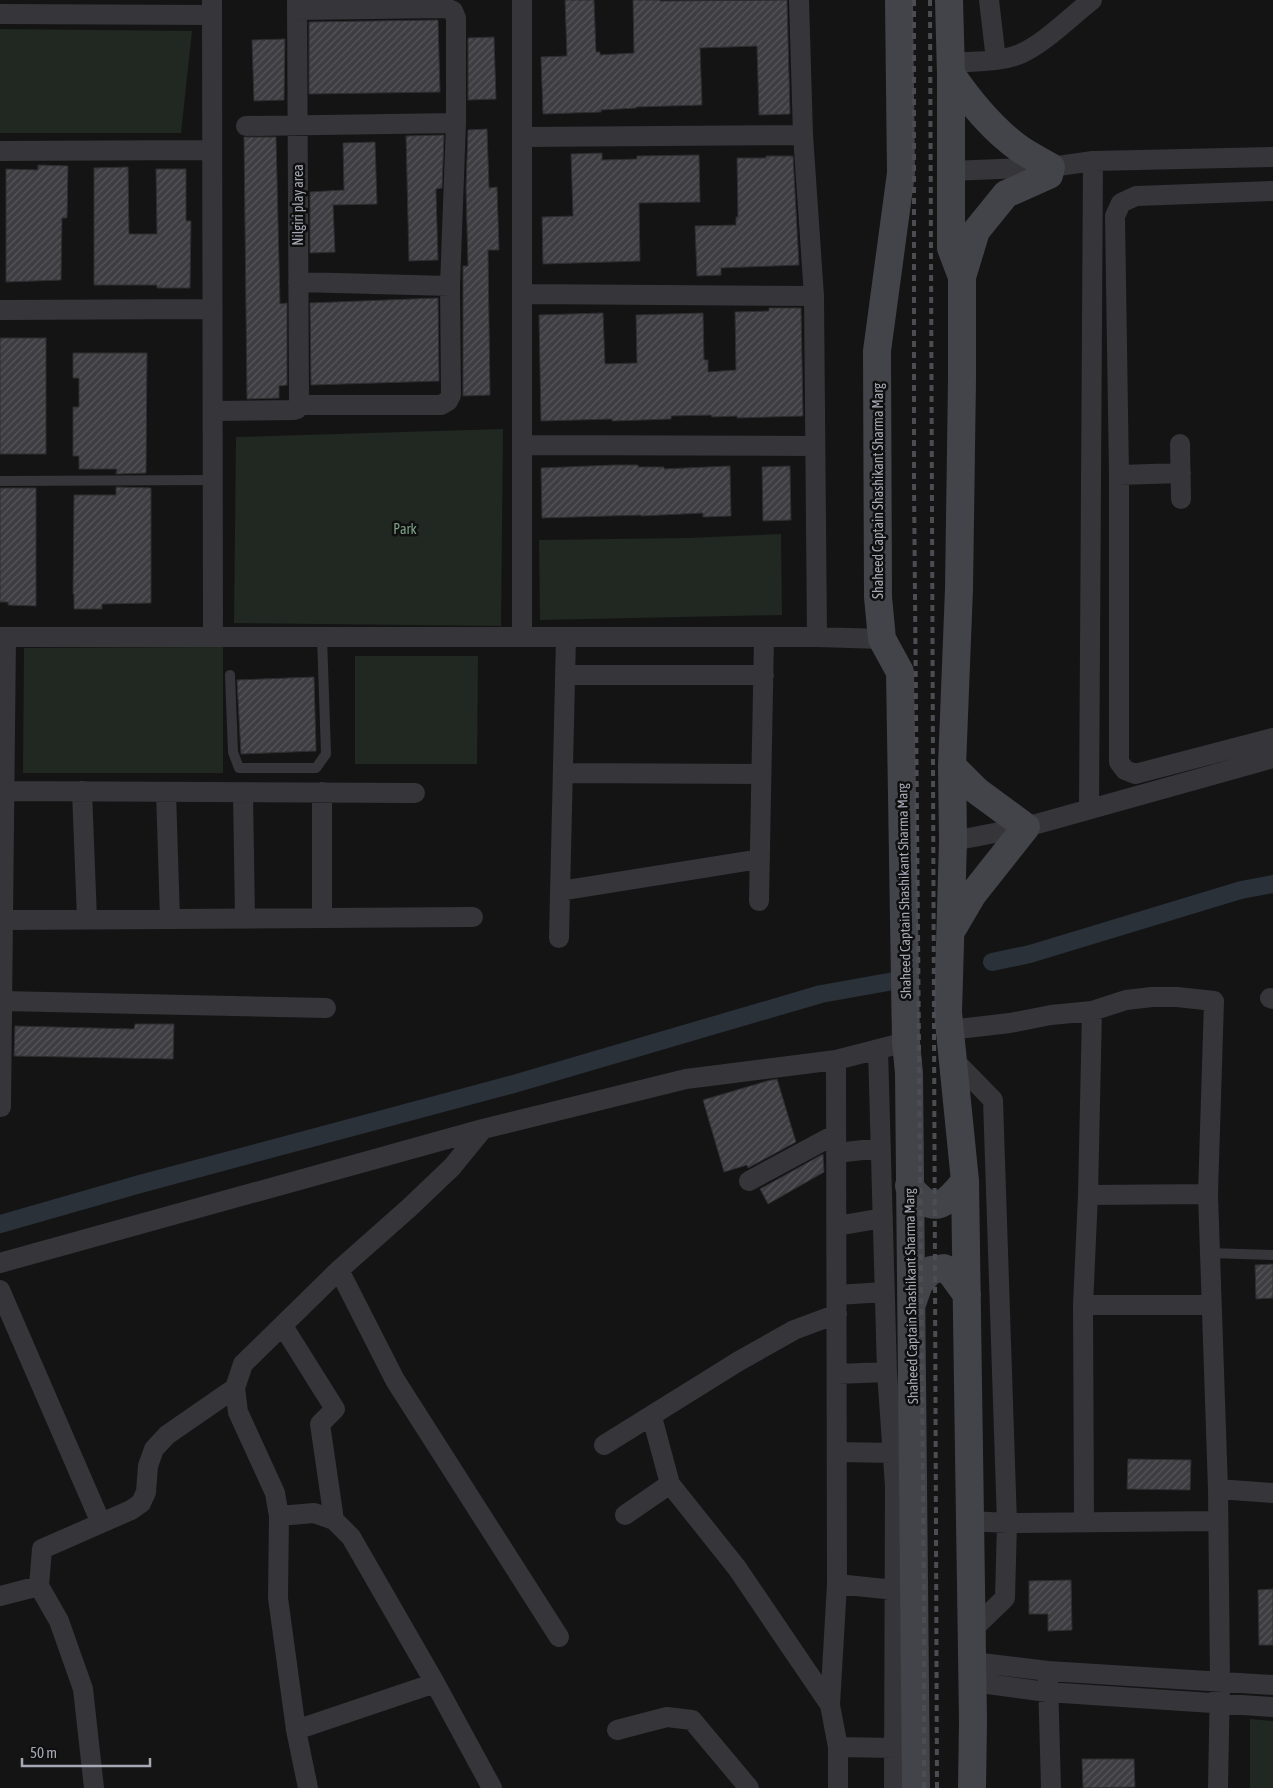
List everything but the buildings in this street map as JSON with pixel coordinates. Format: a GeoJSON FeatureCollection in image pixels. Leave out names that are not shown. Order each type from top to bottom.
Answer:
{"type":"FeatureCollection","features":[{"type":"Feature","properties":{"kind":"main road","name":"Shaheed Captain Shashikant Sharma Marg"},"geometry":{"type":"LineString","coordinates":[[899,0],[901,173],[877,351],[878,597],[882,639],[900,672],[906,1042],[909,1073],[916,1788]]}},
{"type":"Feature","properties":{"kind":"main road"},"geometry":{"type":"LineString","coordinates":[[949,0],[951,248],[962,277]]}},
{"type":"Feature","properties":{"kind":"main road"},"geometry":{"type":"LineString","coordinates":[[951,68],[971,103],[994,128],[1021,149],[1051,166],[1049,175],[1006,194],[994,208],[976,231],[962,277],[959,589],[952,766],[953,841],[948,1021],[965,1180],[973,1672],[972,1788]]}},
{"type":"Feature","properties":{"kind":"main road"},"geometry":{"type":"LineString","coordinates":[[950,939],[973,894],[1026,827],[977,791],[952,766]]}},
{"type":"Feature","properties":{"kind":"main road"},"geometry":{"type":"LineString","coordinates":[[910,1186],[920,1199],[928,1204],[937,1205],[946,1201],[954,1194],[965,1180]]}},
{"type":"Feature","properties":{"kind":"main road"},"geometry":{"type":"LineString","coordinates":[[911,1305],[920,1284],[930,1270],[944,1268],[967,1295]]}},
{"type":"Feature","properties":{"kind":"main road"},"geometry":{"type":"LineString","coordinates":[[950,1788],[957,1777],[958,1758],[973,1721]]}},
{"type":"Feature","properties":{"kind":"main road"},"geometry":{"type":"LineString","coordinates":[[916,1727],[925,1755],[924,1777],[931,1788]]}},
{"type":"Feature","properties":{"kind":"street"},"geometry":{"type":"LineString","coordinates":[[522,0],[522,637]]}},
{"type":"Feature","properties":{"kind":"street"},"geometry":{"type":"LineString","coordinates":[[799,0],[804,135],[814,296],[817,637]]}},
{"type":"Feature","properties":{"kind":"street"},"geometry":{"type":"LineString","coordinates":[[989,0],[996,60]]}},
{"type":"Feature","properties":{"kind":"street"},"geometry":{"type":"LineString","coordinates":[[951,68],[1020,54],[1041,41],[1092,0]]}},
{"type":"Feature","properties":{"kind":"street"},"geometry":{"type":"LineString","coordinates":[[213,411],[441,404],[448,401],[451,395],[450,286],[456,123],[456,18],[452,11],[446,8],[297,5]]}},
{"type":"Feature","properties":{"kind":"street","name":"Nilgiri play area"},"geometry":{"type":"LineString","coordinates":[[297,5],[298,407]]}},
{"type":"Feature","properties":{"kind":"street"},"geometry":{"type":"LineString","coordinates":[[0,14],[212,8],[213,637]]}},
{"type":"Feature","properties":{"kind":"street"},"geometry":{"type":"LineString","coordinates":[[246,126],[456,123]]}},
{"type":"Feature","properties":{"kind":"street"},"geometry":{"type":"LineString","coordinates":[[522,137],[804,135]]}},
{"type":"Feature","properties":{"kind":"street"},"geometry":{"type":"LineString","coordinates":[[0,151],[212,150]]}},
{"type":"Feature","properties":{"kind":"street"},"geometry":{"type":"LineString","coordinates":[[950,171],[1051,166],[1093,161],[1273,157]]}},
{"type":"Feature","properties":{"kind":"street"},"geometry":{"type":"LineString","coordinates":[[1089,808],[1093,161]]}},
{"type":"Feature","properties":{"kind":"street"},"geometry":{"type":"LineString","coordinates":[[1273,191],[1136,196],[1121,203],[1114,216],[1119,475],[1119,762],[1125,770],[1135,774],[1273,738]]}},
{"type":"Feature","properties":{"kind":"street"},"geometry":{"type":"LineString","coordinates":[[298,282],[450,286]]}},
{"type":"Feature","properties":{"kind":"street"},"geometry":{"type":"LineString","coordinates":[[522,294],[814,296]]}},
{"type":"Feature","properties":{"kind":"street"},"geometry":{"type":"LineString","coordinates":[[0,310],[212,309]]}},
{"type":"Feature","properties":{"kind":"street"},"geometry":{"type":"LineString","coordinates":[[1180,444],[1181,499]]}},
{"type":"Feature","properties":{"kind":"street"},"geometry":{"type":"LineString","coordinates":[[522,445],[815,446]]}},
{"type":"Feature","properties":{"kind":"street"},"geometry":{"type":"LineString","coordinates":[[1119,475],[1181,473]]}},
{"type":"Feature","properties":{"kind":"street"},"geometry":{"type":"LineString","coordinates":[[2,1107],[5,791],[3,637],[817,637],[882,639]]}},
{"type":"Feature","properties":{"kind":"street"},"geometry":{"type":"LineString","coordinates":[[559,938],[566,637]]}},
{"type":"Feature","properties":{"kind":"street"},"geometry":{"type":"LineString","coordinates":[[759,901],[764,637]]}},
{"type":"Feature","properties":{"kind":"street"},"geometry":{"type":"LineString","coordinates":[[565,675],[764,675]]}},
{"type":"Feature","properties":{"kind":"street"},"geometry":{"type":"LineString","coordinates":[[953,841],[1026,827],[1273,758]]}},
{"type":"Feature","properties":{"kind":"street"},"geometry":{"type":"LineString","coordinates":[[563,773],[762,774]]}},
{"type":"Feature","properties":{"kind":"street"},"geometry":{"type":"LineString","coordinates":[[5,791],[414,793]]}},
{"type":"Feature","properties":{"kind":"street"},"geometry":{"type":"LineString","coordinates":[[82,791],[87,920]]}},
{"type":"Feature","properties":{"kind":"street"},"geometry":{"type":"LineString","coordinates":[[166,792],[170,919]]}},
{"type":"Feature","properties":{"kind":"street"},"geometry":{"type":"LineString","coordinates":[[242,792],[245,918]]}},
{"type":"Feature","properties":{"kind":"street"},"geometry":{"type":"LineString","coordinates":[[322,792],[322,918]]}},
{"type":"Feature","properties":{"kind":"street"},"geometry":{"type":"LineString","coordinates":[[560,890],[760,859]]}},
{"type":"Feature","properties":{"kind":"street"},"geometry":{"type":"LineString","coordinates":[[3,920],[473,917]]}},
{"type":"Feature","properties":{"kind":"street"},"geometry":{"type":"LineString","coordinates":[[948,1021],[1010,1023],[1051,1015],[1092,1012],[1126,1000],[1152,996],[1214,1001],[1208,1194],[1218,1489],[1220,1681],[1218,1788]]}},
{"type":"Feature","properties":{"kind":"street"},"geometry":{"type":"LineString","coordinates":[[2,1001],[326,1008]]}},
{"type":"Feature","properties":{"kind":"street"},"geometry":{"type":"LineString","coordinates":[[1084,1521],[1083,1305],[1088,1195],[1092,1012]]}},
{"type":"Feature","properties":{"kind":"street"},"geometry":{"type":"LineString","coordinates":[[0,1263],[483,1128],[686,1079],[836,1060],[906,1042]]}},
{"type":"Feature","properties":{"kind":"street"},"geometry":{"type":"LineString","coordinates":[[878,1049],[888,1372],[895,1486],[894,1788]]}},
{"type":"Feature","properties":{"kind":"street"},"geometry":{"type":"LineString","coordinates":[[952,1058],[993,1100],[1007,1523],[1005,1598],[972,1630]]}},
{"type":"Feature","properties":{"kind":"street"},"geometry":{"type":"LineString","coordinates":[[836,1060],[837,1584],[830,1705],[838,1747],[838,1788]]}},
{"type":"Feature","properties":{"kind":"street"},"geometry":{"type":"LineString","coordinates":[[308,1788],[296,1730],[278,1598],[279,1516],[275,1493],[238,1412],[235,1388],[243,1364],[339,1270],[452,1167],[483,1128]]}},
{"type":"Feature","properties":{"kind":"street"},"geometry":{"type":"LineString","coordinates":[[749,1181],[836,1144],[881,1148]]}},
{"type":"Feature","properties":{"kind":"street"},"geometry":{"type":"LineString","coordinates":[[1088,1195],[1208,1194]]}},
{"type":"Feature","properties":{"kind":"street"},"geometry":{"type":"LineString","coordinates":[[836,1226],[883,1218]]}},
{"type":"Feature","properties":{"kind":"street"},"geometry":{"type":"LineString","coordinates":[[339,1270],[395,1380],[559,1637]]}},
{"type":"Feature","properties":{"kind":"street"},"geometry":{"type":"LineString","coordinates":[[0,1290],[101,1523]]}},
{"type":"Feature","properties":{"kind":"street"},"geometry":{"type":"LineString","coordinates":[[604,1445],[652,1417],[739,1361],[837,1305],[885,1292]]}},
{"type":"Feature","properties":{"kind":"street"},"geometry":{"type":"LineString","coordinates":[[1083,1305],[1211,1305]]}},
{"type":"Feature","properties":{"kind":"street"},"geometry":{"type":"LineString","coordinates":[[283,1326],[335,1409],[320,1424],[334,1520]]}},
{"type":"Feature","properties":{"kind":"street"},"geometry":{"type":"LineString","coordinates":[[837,1374],[888,1372]]}},
{"type":"Feature","properties":{"kind":"street"},"geometry":{"type":"LineString","coordinates":[[94,1788],[83,1689],[59,1621],[39,1586],[42,1549],[131,1510],[141,1503],[146,1492],[148,1466],[154,1449],[167,1435],[235,1388]]}},
{"type":"Feature","properties":{"kind":"street"},"geometry":{"type":"LineString","coordinates":[[652,1417],[670,1484],[737,1568],[830,1705]]}},
{"type":"Feature","properties":{"kind":"street"},"geometry":{"type":"LineString","coordinates":[[838,1452],[893,1454]]}},
{"type":"Feature","properties":{"kind":"street"},"geometry":{"type":"LineString","coordinates":[[625,1515],[670,1484]]}},
{"type":"Feature","properties":{"kind":"street"},"geometry":{"type":"LineString","coordinates":[[1218,1489],[1273,1493]]}},
{"type":"Feature","properties":{"kind":"street"},"geometry":{"type":"LineString","coordinates":[[279,1516],[314,1513],[334,1520],[351,1537],[435,1683],[492,1788]]}},
{"type":"Feature","properties":{"kind":"street"},"geometry":{"type":"LineString","coordinates":[[970,1521],[1007,1523],[1217,1521]]}},
{"type":"Feature","properties":{"kind":"street"},"geometry":{"type":"LineString","coordinates":[[837,1584],[895,1590]]}},
{"type":"Feature","properties":{"kind":"street"},"geometry":{"type":"LineString","coordinates":[[0,1596],[39,1586]]}},
{"type":"Feature","properties":{"kind":"street"},"geometry":{"type":"LineString","coordinates":[[1048,1671],[1047,1692],[1051,1788]]}},
{"type":"Feature","properties":{"kind":"street"},"geometry":{"type":"LineString","coordinates":[[973,1672],[1048,1671],[1273,1684]]}},
{"type":"Feature","properties":{"kind":"street"},"geometry":{"type":"LineString","coordinates":[[973,1672],[1047,1692],[1273,1707]]}},
{"type":"Feature","properties":{"kind":"street"},"geometry":{"type":"LineString","coordinates":[[296,1730],[435,1683]]}},
{"type":"Feature","properties":{"kind":"street"},"geometry":{"type":"LineString","coordinates":[[617,1730],[668,1717],[692,1720],[749,1788]]}},
{"type":"Feature","properties":{"kind":"street"},"geometry":{"type":"LineString","coordinates":[[838,1747],[895,1748]]}},
{"type":"Feature","properties":{"kind":"lane"},"geometry":{"type":"LineString","coordinates":[[0,481],[213,480]]}},
{"type":"Feature","properties":{"kind":"lane"},"geometry":{"type":"LineString","coordinates":[[230,675],[233,752],[239,768],[316,768],[326,754],[322,637]]}},
{"type":"Feature","properties":{"kind":"lane"},"geometry":{"type":"LineString","coordinates":[[1210,1253],[1273,1255]]}},
{"type":"Feature","properties":{"kind":"green space"},"geometry":{"type":"Polygon","coordinates":[[[0,29],[192,31],[181,133],[0,133],[0,29]]]}},
{"type":"Feature","properties":{"kind":"green space","name":"Park"},"geometry":{"type":"Polygon","coordinates":[[[503,429],[501,626],[234,623],[236,437],[503,429]]]}},
{"type":"Feature","properties":{"kind":"green space"},"geometry":{"type":"Polygon","coordinates":[[[781,534],[782,615],[540,620],[539,540],[688,538],[781,534]]]}},
{"type":"Feature","properties":{"kind":"green space"},"geometry":{"type":"Polygon","coordinates":[[[223,647],[223,773],[23,773],[24,648],[223,647]]]}},
{"type":"Feature","properties":{"kind":"green space"},"geometry":{"type":"Polygon","coordinates":[[[355,656],[478,656],[477,764],[355,764],[355,656]]]}},
{"type":"Feature","properties":{"kind":"green space"},"geometry":{"type":"Polygon","coordinates":[[[1250,1719],[1273,1721],[1273,1788],[1250,1788],[1250,1719]]]}},
{"type":"Feature","properties":{"kind":"waterway"},"geometry":{"type":"LineString","coordinates":[[992,962],[1030,954],[1241,890],[1273,884]]}},
{"type":"Feature","properties":{"kind":"waterway"},"geometry":{"type":"LineString","coordinates":[[0,1224],[140,1184],[510,1085],[821,994],[905,979]]}},
{"type":"Feature","properties":{"kind":"railway"},"geometry":{"type":"LineString","coordinates":[[914,0],[914,483],[924,1788]]}},
{"type":"Feature","properties":{"kind":"railway"},"geometry":{"type":"LineString","coordinates":[[930,0],[937,1788]]}}]}
